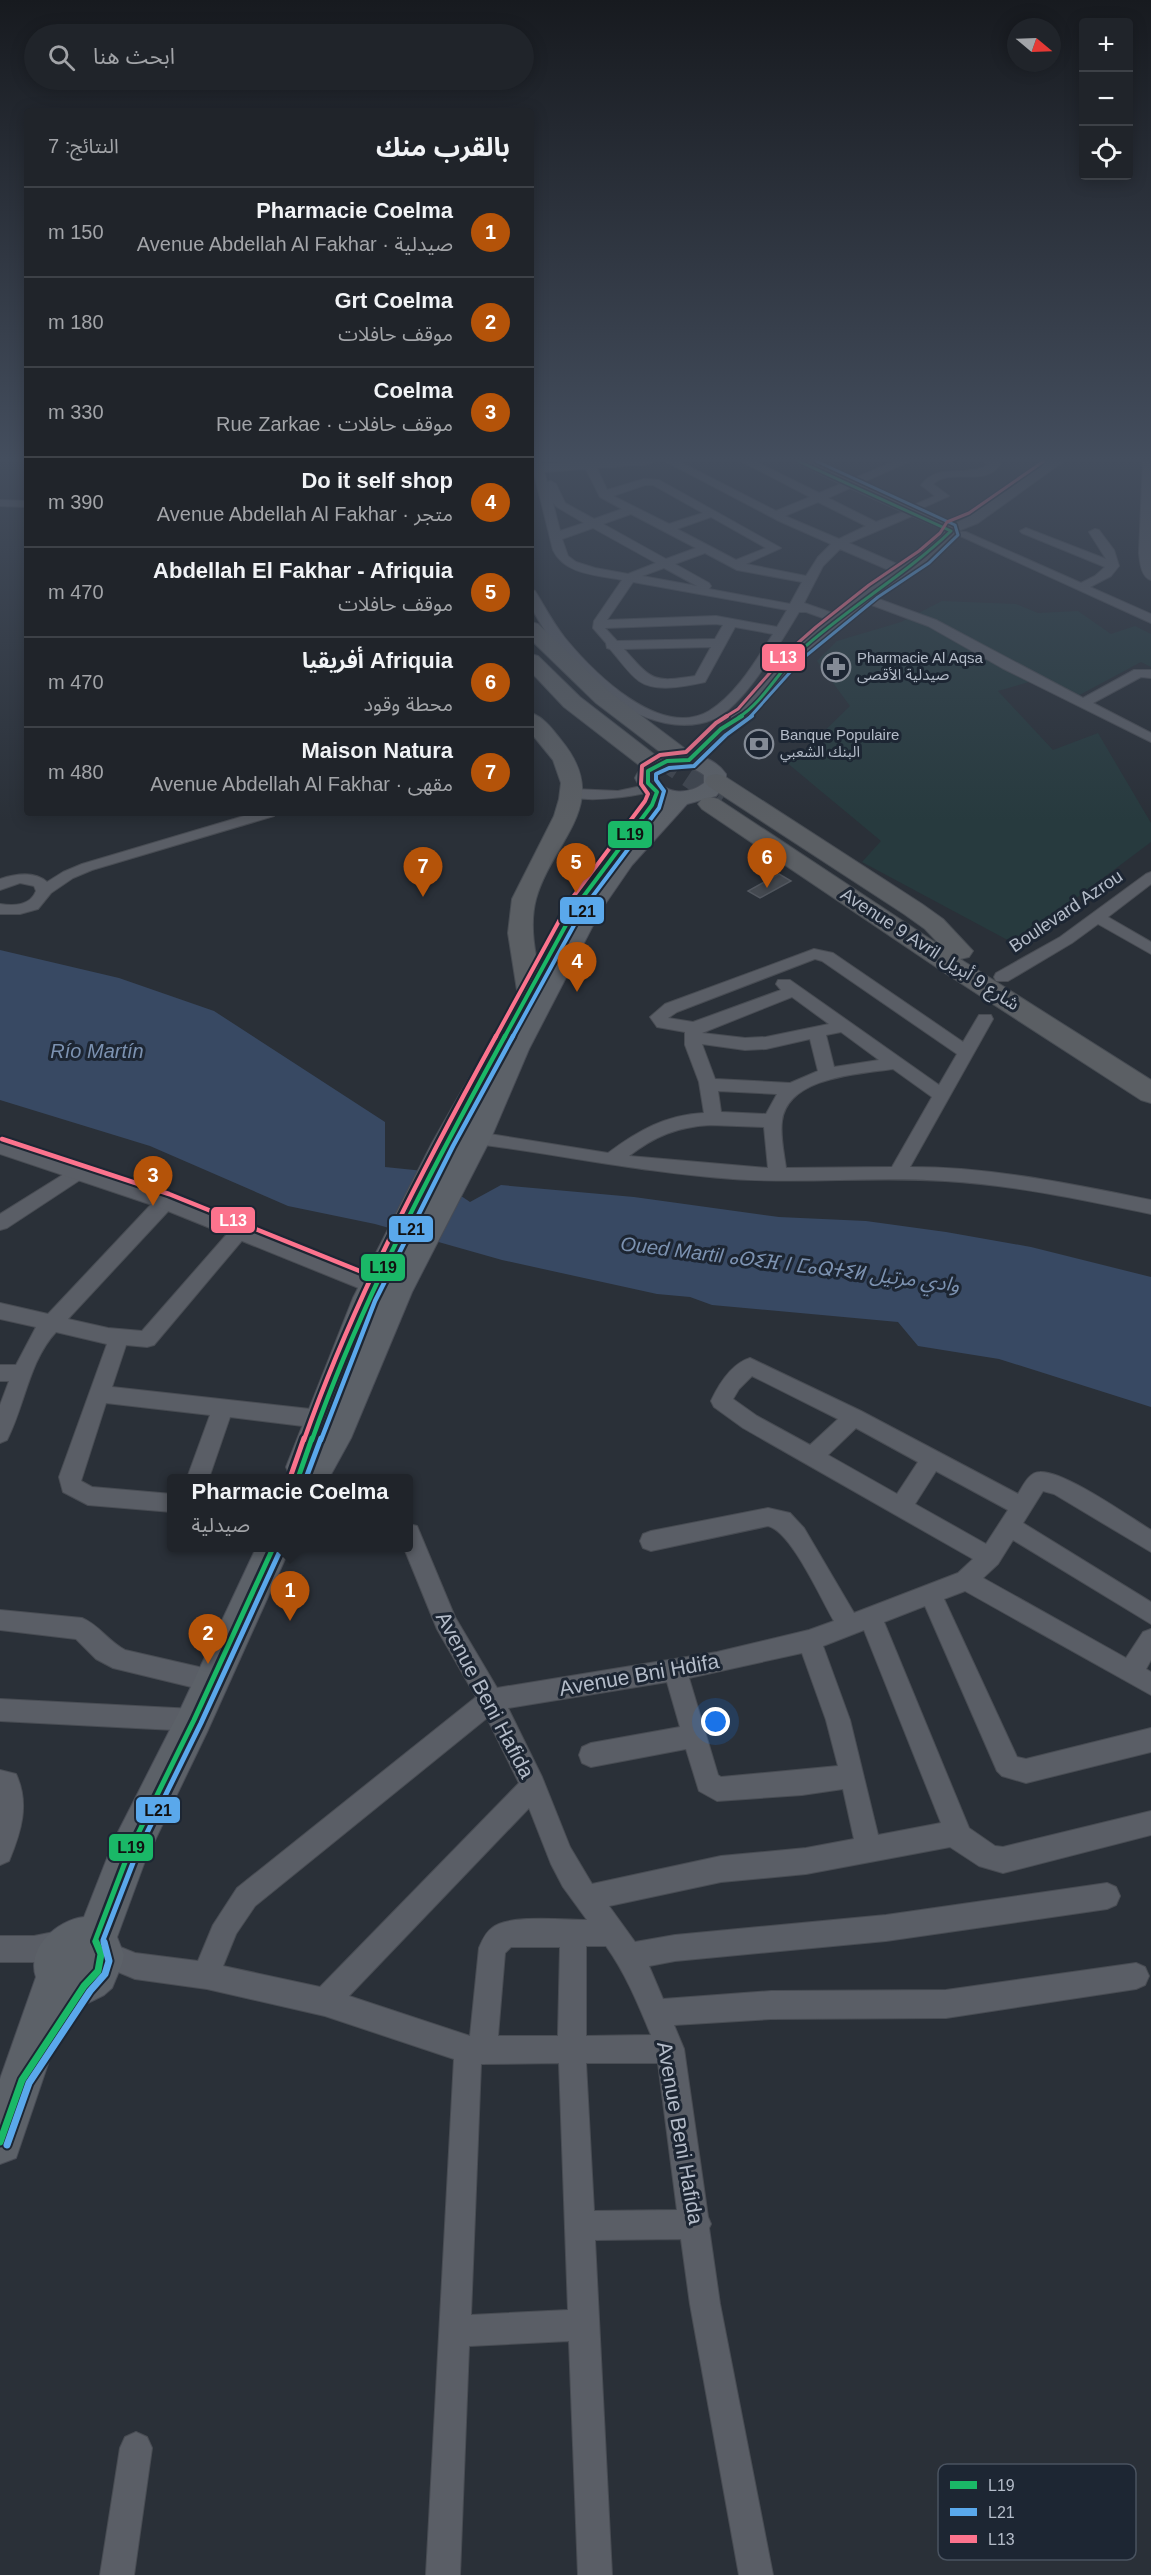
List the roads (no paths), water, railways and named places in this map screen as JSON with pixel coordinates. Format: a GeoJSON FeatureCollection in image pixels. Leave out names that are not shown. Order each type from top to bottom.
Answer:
{"type":"FeatureCollection","features":[{"type":"Feature","properties":{"kind":"highway"},"geometry":{"type":"LineString","coordinates":[[534,631],[551,650],[640,729],[707,816],[837,902],[908,945],[954,957]]}},
{"type":"Feature","properties":{"kind":"highway","name":"Avenue 9 Avril شارع 9 أبريل"},"geometry":{"type":"LineString","coordinates":[[534,643],[548,663],[580,694],[681,780]]}},
{"type":"Feature","properties":{"kind":"highway","name":"Avenue 9 Avril شارع 9 أبريل"},"geometry":{"type":"LineString","coordinates":[[534,663],[572,702],[681,780],[954,957],[1151,1093]]}},
{"type":"Feature","properties":{"kind":"highway"},"geometry":{"type":"LineString","coordinates":[[534,682],[554,704],[681,780]]}},
{"type":"Feature","properties":{"kind":"highway"},"geometry":{"type":"LineString","coordinates":[[530,990],[521,947],[520,923],[525,897],[563,821],[573,792],[569,768],[536,730]]}},
{"type":"Feature","properties":{"kind":"highway","name":"Avenue 9 Avril شارع 9 أبريل"},"geometry":{"type":"LineString","coordinates":[[954,957],[1002,976],[1151,1072]]}},
{"type":"Feature","properties":{"kind":"main road"},"geometry":{"type":"LineString","coordinates":[[470,1137],[530,990],[577,905],[652,805],[681,780]]}},
{"type":"Feature","properties":{"kind":"main road"},"geometry":{"type":"LineString","coordinates":[[300,1474],[319,1419],[386,1288],[470,1137],[589,910],[681,780]]}},
{"type":"Feature","properties":{"kind":"main road"},"geometry":{"type":"LineString","coordinates":[[315,1474],[335,1438],[386,1288]]}},
{"type":"Feature","properties":{"kind":"main road"},"geometry":{"type":"LineString","coordinates":[[0,2142],[22,2080],[212,1682],[271,1552]]}},
{"type":"Feature","properties":{"kind":"street"},"geometry":{"type":"LineString","coordinates":[[617,664],[611,645],[600,631],[599,624],[627,581]]}},
{"type":"Feature","properties":{"kind":"street"},"geometry":{"type":"LineString","coordinates":[[657,581],[799,607],[837,619]]}},
{"type":"Feature","properties":{"kind":"street"},"geometry":{"type":"LineString","coordinates":[[687,581],[694,587]]}},
{"type":"Feature","properties":{"kind":"street"},"geometry":{"type":"LineString","coordinates":[[534,599],[553,631],[616,695],[645,713],[664,719],[699,720],[714,715],[730,700],[799,607],[810,581]]}},
{"type":"Feature","properties":{"kind":"street"},"geometry":{"type":"LineString","coordinates":[[573,792],[618,795],[681,780],[738,731],[743,715],[797,654],[837,619],[888,581]]}},
{"type":"Feature","properties":{"kind":"street"},"geometry":{"type":"LineString","coordinates":[[1074,581],[1151,616]]}},
{"type":"Feature","properties":{"kind":"street"},"geometry":{"type":"LineString","coordinates":[[1084,587],[1094,581]]}},
{"type":"Feature","properties":{"kind":"street"},"geometry":{"type":"LineString","coordinates":[[865,598],[932,623],[1007,665],[1148,734]]}},
{"type":"Feature","properties":{"kind":"street"},"geometry":{"type":"LineString","coordinates":[[599,624],[705,620],[731,622],[779,631]]}},
{"type":"Feature","properties":{"kind":"street"},"geometry":{"type":"LineString","coordinates":[[591,670],[617,664],[649,681],[675,683],[700,679],[731,622]]}},
{"type":"Feature","properties":{"kind":"street"},"geometry":{"type":"LineString","coordinates":[[611,645],[721,644]]}},
{"type":"Feature","properties":{"kind":"street"},"geometry":{"type":"LineString","coordinates":[[1084,703],[1139,673],[1151,674]]}},
{"type":"Feature","properties":{"kind":"street"},"geometry":{"type":"LineString","coordinates":[[0,885],[12,880],[87,867],[259,816]]}},
{"type":"Feature","properties":{"kind":"street"},"geometry":{"type":"LineString","coordinates":[[0,909],[16,910],[32,905],[38,901],[44,891],[68,875],[87,867]]}},
{"type":"Feature","properties":{"kind":"street","name":"Boulevard Azrou"},"geometry":{"type":"LineString","coordinates":[[1002,976],[1066,940],[1151,877]]}},
{"type":"Feature","properties":{"kind":"street"},"geometry":{"type":"LineString","coordinates":[[28,879],[40,883],[44,891]]}},
{"type":"Feature","properties":{"kind":"street"},"geometry":{"type":"LineString","coordinates":[[1098,917],[1151,949]]}},
{"type":"Feature","properties":{"kind":"street"},"geometry":{"type":"LineString","coordinates":[[843,1026],[766,1043],[745,1044],[693,1033],[663,1023],[658,1017],[671,1008],[808,955],[821,955],[966,1052]]}},
{"type":"Feature","properties":{"kind":"street"},"geometry":{"type":"LineString","coordinates":[[766,972],[941,1095]]}},
{"type":"Feature","properties":{"kind":"street"},"geometry":{"type":"LineString","coordinates":[[693,1033],[793,991]]}},
{"type":"Feature","properties":{"kind":"street"},"geometry":{"type":"LineString","coordinates":[[897,1174],[985,1019]]}},
{"type":"Feature","properties":{"kind":"street"},"geometry":{"type":"LineString","coordinates":[[693,1033],[712,1098],[713,1118]]}},
{"type":"Feature","properties":{"kind":"street"},"geometry":{"type":"LineString","coordinates":[[817,1033],[828,1075]]}},
{"type":"Feature","properties":{"kind":"street"},"geometry":{"type":"LineString","coordinates":[[778,1174],[773,1121],[781,1098],[813,1079],[895,1064]]}},
{"type":"Feature","properties":{"kind":"street"},"geometry":{"type":"LineString","coordinates":[[708,1084],[793,1089]]}},
{"type":"Feature","properties":{"kind":"street"},"geometry":{"type":"LineString","coordinates":[[611,1160],[648,1133],[666,1125],[687,1120],[713,1118],[773,1121]]}},
{"type":"Feature","properties":{"kind":"street"},"geometry":{"type":"LineString","coordinates":[[470,1137],[517,1142],[611,1160],[680,1169],[778,1174],[984,1177],[1030,1183],[1151,1207]]}},
{"type":"Feature","properties":{"kind":"street"},"geometry":{"type":"LineString","coordinates":[[0,1146],[166,1201],[386,1288]]}},
{"type":"Feature","properties":{"kind":"street"},"geometry":{"type":"LineString","coordinates":[[0,1222],[80,1171]]}},
{"type":"Feature","properties":{"kind":"street"},"geometry":{"type":"LineString","coordinates":[[0,1431],[22,1373],[40,1336],[166,1201]]}},
{"type":"Feature","properties":{"kind":"street"},"geometry":{"type":"LineString","coordinates":[[0,1311],[50,1324],[119,1338],[141,1340],[152,1335],[241,1231]]}},
{"type":"Feature","properties":{"kind":"street"},"geometry":{"type":"LineString","coordinates":[[119,1338],[70,1477],[71,1486],[88,1496],[167,1503]]}},
{"type":"Feature","properties":{"kind":"street"},"geometry":{"type":"LineString","coordinates":[[990,1557],[750,1422],[721,1401],[732,1383],[750,1366],[854,1417],[1022,1507]]}},
{"type":"Feature","properties":{"kind":"street"},"geometry":{"type":"LineString","coordinates":[[0,1373],[22,1373]]}},
{"type":"Feature","properties":{"kind":"street"},"geometry":{"type":"LineString","coordinates":[[99,1394],[319,1419]]}},
{"type":"Feature","properties":{"kind":"street"},"geometry":{"type":"LineString","coordinates":[[200,1474],[223,1408]]}},
{"type":"Feature","properties":{"kind":"street"},"geometry":{"type":"LineString","coordinates":[[813,1456],[854,1417]]}},
{"type":"Feature","properties":{"kind":"street"},"geometry":{"type":"LineString","coordinates":[[901,1506],[932,1459]]}},
{"type":"Feature","properties":{"kind":"street"},"geometry":{"type":"LineString","coordinates":[[1151,1542],[1060,1486],[1046,1481],[1036,1484],[990,1557],[966,1580],[1141,1678],[1151,1640]]}},
{"type":"Feature","properties":{"kind":"street"},"geometry":{"type":"LineString","coordinates":[[651,1541],[768,1517],[782,1520],[796,1534],[860,1622],[958,1836]]}},
{"type":"Feature","properties":{"kind":"street"},"geometry":{"type":"LineString","coordinates":[[1011,1527],[1151,1614]]}},
{"type":"Feature","properties":{"kind":"street","name":"Avenue Beni Hafida"},"geometry":{"type":"LineString","coordinates":[[413,1545],[445,1622],[491,1700],[533,1786],[560,1855],[586,1899],[629,1956],[641,1978],[670,2049],[696,2224],[705,2304],[756,2575]]}},
{"type":"Feature","properties":{"kind":"street","name":"Avenue Bni Hdifa"},"geometry":{"type":"LineString","coordinates":[[207,1976],[217,1940],[246,1897],[491,1700],[717,1663],[809,1641],[966,1580]]}},
{"type":"Feature","properties":{"kind":"street"},"geometry":{"type":"LineString","coordinates":[[931,1594],[1006,1763],[1011,1768],[1026,1771],[1151,1740]]}},
{"type":"Feature","properties":{"kind":"street"},"geometry":{"type":"LineString","coordinates":[[0,1620],[82,1629],[104,1651],[121,1660],[212,1682]]}},
{"type":"Feature","properties":{"kind":"street"},"geometry":{"type":"LineString","coordinates":[[809,1641],[838,1720],[854,1776],[869,1850]]}},
{"type":"Feature","properties":{"kind":"street"},"geometry":{"type":"LineString","coordinates":[[675,1670],[708,1782],[717,1789],[802,1783],[854,1776]]}},
{"type":"Feature","properties":{"kind":"street"},"geometry":{"type":"LineString","coordinates":[[0,1710],[194,1720]]}},
{"type":"Feature","properties":{"kind":"street"},"geometry":{"type":"LineString","coordinates":[[591,1755],[694,1736]]}},
{"type":"Feature","properties":{"kind":"street"},"geometry":{"type":"LineString","coordinates":[[0,1782],[7,1783],[14,1800],[0,1852]]}},
{"type":"Feature","properties":{"kind":"street"},"geometry":{"type":"LineString","coordinates":[[325,2002],[533,1786]]}},
{"type":"Feature","properties":{"kind":"street"},"geometry":{"type":"LineString","coordinates":[[586,1899],[721,1869],[806,1861],[950,1834],[972,1843],[984,1856],[1003,1860],[1151,1823]]}},
{"type":"Feature","properties":{"kind":"street"},"geometry":{"type":"LineString","coordinates":[[629,1956],[686,1947],[886,1928],[1107,1896]]}},
{"type":"Feature","properties":{"kind":"street"},"geometry":{"type":"LineString","coordinates":[[443,2575],[455,2331],[476,2050],[492,1948],[502,1936],[511,1934],[613,1934]]}},
{"type":"Feature","properties":{"kind":"street"},"geometry":{"type":"LineString","coordinates":[[573,1934],[572,2049],[595,2575]]}},
{"type":"Feature","properties":{"kind":"street"},"geometry":{"type":"LineString","coordinates":[[0,1949],[207,1976],[325,2002],[476,2050],[670,2049]]}},
{"type":"Feature","properties":{"kind":"street"},"geometry":{"type":"LineString","coordinates":[[655,2013],[771,2005],[946,2004],[1136,1976]]}},
{"type":"Feature","properties":{"kind":"street"},"geometry":{"type":"LineString","coordinates":[[580,2226],[696,2224]]}},
{"type":"Feature","properties":{"kind":"street"},"geometry":{"type":"LineString","coordinates":[[455,2331],[584,2325]]}},
{"type":"Feature","properties":{"kind":"street"},"geometry":{"type":"LineString","coordinates":[[117,2575],[136,2448]]}},
{"type":"Feature","properties":{"kind":"water","name":"Río Martín"},"geometry":{"type":"Polygon","coordinates":[[[0,950],[119,978],[214,1011],[385,1122],[385,1167],[424,1171],[470,1202],[501,1185],[634,1197],[779,1217],[866,1221],[1031,1247],[1151,1277],[1151,1407],[999,1359],[918,1346],[898,1322],[712,1305],[690,1297],[657,1294],[502,1260],[375,1224],[288,1206],[150,1146],[0,1100],[0,950]]]}},
{"type":"Feature","properties":{"kind":"tunnel"},"geometry":{"type":"LineString","coordinates":[[659,755],[723,798]]}},
{"type":"Feature","properties":{"kind":"place","name":"Pharmacie Al Aqsa صيدلية الأقصى"},"geometry":{"type":"Point","coordinates":[836,667]}},
{"type":"Feature","properties":{"kind":"place","name":"Banque Populaire البنك الشعبي"},"geometry":{"type":"Point","coordinates":[759,744]}},
{"type":"Feature","properties":{"kind":"place","name":"Afriquia أفريقيا"},"geometry":{"type":"Point","coordinates":[767,888]}},
{"type":"Feature","properties":{"kind":"place","name":"Abdellah El Fakhar - Afriquia"},"geometry":{"type":"Point","coordinates":[576,893]}},
{"type":"Feature","properties":{"kind":"place","name":"Maison Natura"},"geometry":{"type":"Point","coordinates":[423,897]}},
{"type":"Feature","properties":{"kind":"place","name":"Do it self shop"},"geometry":{"type":"Point","coordinates":[577,992]}},
{"type":"Feature","properties":{"kind":"place","name":"Coelma"},"geometry":{"type":"Point","coordinates":[153,1206]}},
{"type":"Feature","properties":{"kind":"place","name":"Pharmacie Coelma"},"geometry":{"type":"Point","coordinates":[290,1621]}},
{"type":"Feature","properties":{"kind":"place","name":"Grt Coelma"},"geometry":{"type":"Point","coordinates":[208,1664]}},
{"type":"Feature","properties":{"kind":"water label","name":"Oued Martil ⴰⵙⵉⴼ ⵏ ⵎⴰⵕⵜⵉⵍ وادي مرتيل"},"geometry":{"type":"Point","coordinates":[790,1264]}}]}
